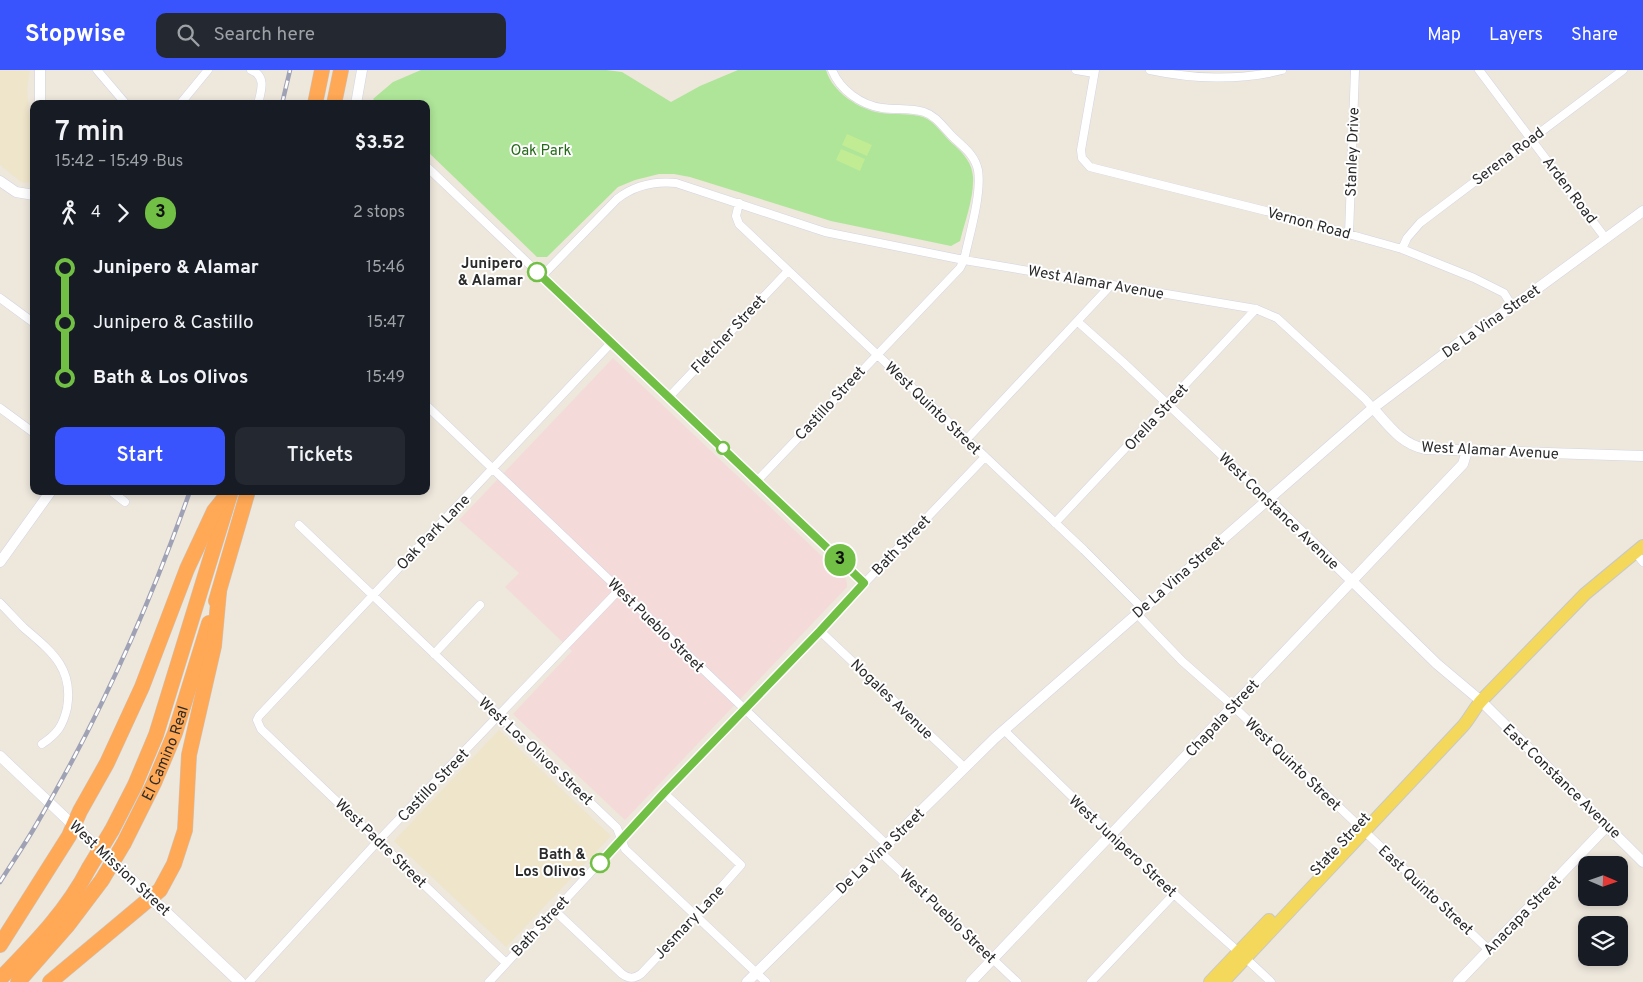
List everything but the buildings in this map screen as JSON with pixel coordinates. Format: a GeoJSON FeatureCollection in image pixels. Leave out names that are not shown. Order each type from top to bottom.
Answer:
{"type":"FeatureCollection","features":[{"type":"Feature","properties":{"kind":"highway"},"geometry":{"type":"LineString","coordinates":[[316,100],[322,70]]}},
{"type":"Feature","properties":{"kind":"highway"},"geometry":{"type":"LineString","coordinates":[[335,100],[341,70]]}},
{"type":"Feature","properties":{"kind":"highway"},"geometry":{"type":"LineString","coordinates":[[0,945],[69,836],[107,762],[131,713],[188,569],[214,511],[228,495]]}},
{"type":"Feature","properties":{"kind":"highway","name":"El Camino Real"},"geometry":{"type":"LineString","coordinates":[[0,978],[49,927],[80,886],[135,785],[159,726],[230,495]]}},
{"type":"Feature","properties":{"kind":"highway","name":"El Camino Real"},"geometry":{"type":"LineString","coordinates":[[18,982],[68,925],[102,880],[124,843],[154,783],[175,733],[247,495]]}},
{"type":"Feature","properties":{"kind":"highway"},"geometry":{"type":"LineString","coordinates":[[235,538],[253,495]]}},
{"type":"Feature","properties":{"kind":"highway"},"geometry":{"type":"LineString","coordinates":[[50,982],[160,890],[174,864],[185,830],[189,755],[214,646],[219,592]]}},
{"type":"Feature","properties":{"kind":"main road","name":"State Street"},"geometry":{"type":"LineString","coordinates":[[1210,982],[1243,954],[1361,828],[1464,726],[1477,706],[1564,614],[1608,574],[1640,553]]}},
{"type":"Feature","properties":{"kind":"main road","name":"West Mission Street"},"geometry":{"type":"LineString","coordinates":[[74,825],[240,982]]}},
{"type":"Feature","properties":{"kind":"main road","name":"State Street"},"geometry":{"type":"LineString","coordinates":[[1223,982],[1243,954]]}},
{"type":"Feature","properties":{"kind":"street"},"geometry":{"type":"LineString","coordinates":[[40,70],[40,100]]}},
{"type":"Feature","properties":{"kind":"street"},"geometry":{"type":"LineString","coordinates":[[97,70],[123,100]]}},
{"type":"Feature","properties":{"kind":"street"},"geometry":{"type":"LineString","coordinates":[[183,100],[208,70]]}},
{"type":"Feature","properties":{"kind":"street"},"geometry":{"type":"LineString","coordinates":[[252,70],[258,74],[262,83],[259,100]]}},
{"type":"Feature","properties":{"kind":"street"},"geometry":{"type":"LineString","coordinates":[[357,100],[362,70]]}},
{"type":"Feature","properties":{"kind":"street"},"geometry":{"type":"LineString","coordinates":[[832,70],[840,84],[863,102],[881,108],[924,112],[933,116],[972,157],[978,169],[978,188],[964,260]]}},
{"type":"Feature","properties":{"kind":"street"},"geometry":{"type":"LineString","coordinates":[[1076,70],[1094,71]]}},
{"type":"Feature","properties":{"kind":"street"},"geometry":{"type":"LineString","coordinates":[[1150,70],[1168,74],[1220,78],[1248,76],[1282,70]]}},
{"type":"Feature","properties":{"kind":"street","name":"Stanley Drive"},"geometry":{"type":"LineString","coordinates":[[1349,234],[1355,70]]}},
{"type":"Feature","properties":{"kind":"street","name":"Arden Road"},"geometry":{"type":"LineString","coordinates":[[1479,70],[1606,239]]}},
{"type":"Feature","properties":{"kind":"street","name":"Serena Road"},"geometry":{"type":"LineString","coordinates":[[1402,249],[1407,238],[1420,223],[1623,70]]}},
{"type":"Feature","properties":{"kind":"street","name":"Vernon Road"},"geometry":{"type":"LineString","coordinates":[[1094,71],[1081,154],[1084,162],[1094,168],[1402,249],[1474,278],[1504,294],[1512,306]]}},
{"type":"Feature","properties":{"kind":"street"},"geometry":{"type":"LineString","coordinates":[[430,170],[864,583]]}},
{"type":"Feature","properties":{"kind":"street"},"geometry":{"type":"LineString","coordinates":[[0,181],[16,192],[30,194]]}},
{"type":"Feature","properties":{"kind":"street","name":"West Alamar Avenue"},"geometry":{"type":"LineString","coordinates":[[542,276],[617,199],[636,187],[654,182],[676,183],[825,232],[964,260],[1256,309],[1268,313],[1277,318],[1366,399],[1396,433],[1416,447],[1468,451],[1643,456]]}},
{"type":"Feature","properties":{"kind":"street","name":"West Quinto Street"},"geometry":{"type":"LineString","coordinates":[[739,203],[737,220],[1055,523],[1139,611],[1182,661],[1233,706],[1361,828]]}},
{"type":"Feature","properties":{"kind":"street","name":"De La Vina Street"},"geometry":{"type":"LineString","coordinates":[[747,982],[964,767],[1004,730],[1373,408],[1481,327],[1643,211]]}},
{"type":"Feature","properties":{"kind":"street","name":"Castillo Street"},"geometry":{"type":"LineString","coordinates":[[757,480],[960,268],[964,260]]}},
{"type":"Feature","properties":{"kind":"street","name":"Fletcher Street"},"geometry":{"type":"LineString","coordinates":[[669,397],[788,270]]}},
{"type":"Feature","properties":{"kind":"street"},"geometry":{"type":"LineString","coordinates":[[966,440],[1111,285]]}},
{"type":"Feature","properties":{"kind":"street"},"geometry":{"type":"LineString","coordinates":[[0,298],[30,320]]}},
{"type":"Feature","properties":{"kind":"street","name":"Orella Street"},"geometry":{"type":"LineString","coordinates":[[1055,523],[1256,309]]}},
{"type":"Feature","properties":{"kind":"street","name":"West Constance Avenue"},"geometry":{"type":"LineString","coordinates":[[1078,322],[1268,499],[1437,664],[1477,706]]}},
{"type":"Feature","properties":{"kind":"street","name":"Oak Park Lane"},"geometry":{"type":"LineString","coordinates":[[257,722],[259,716],[611,343]]}},
{"type":"Feature","properties":{"kind":"street"},"geometry":{"type":"LineString","coordinates":[[0,408],[30,430]]}},
{"type":"Feature","properties":{"kind":"street","name":"West Pueblo Street"},"geometry":{"type":"LineString","coordinates":[[430,409],[744,709],[1017,982]]}},
{"type":"Feature","properties":{"kind":"street","name":"Chapala Street"},"geometry":{"type":"LineString","coordinates":[[971,982],[1463,464],[1468,451]]}},
{"type":"Feature","properties":{"kind":"street","name":"Bath Street"},"geometry":{"type":"LineString","coordinates":[[489,982],[664,793],[984,457]]}},
{"type":"Feature","properties":{"kind":"street"},"geometry":{"type":"LineString","coordinates":[[0,562],[48,495]]}},
{"type":"Feature","properties":{"kind":"street"},"geometry":{"type":"LineString","coordinates":[[116,495],[125,502]]}},
{"type":"Feature","properties":{"kind":"street","name":"West Los Olivos Street"},"geometry":{"type":"LineString","coordinates":[[299,525],[617,828],[625,849],[766,982]]}},
{"type":"Feature","properties":{"kind":"street","name":"Castillo Street"},"geometry":{"type":"LineString","coordinates":[[249,982],[379,840],[618,590]]}},
{"type":"Feature","properties":{"kind":"street"},"geometry":{"type":"LineString","coordinates":[[0,603],[55,656],[68,683],[68,699],[62,723],[57,733],[42,744]]}},
{"type":"Feature","properties":{"kind":"street"},"geometry":{"type":"LineString","coordinates":[[434,654],[480,605]]}},
{"type":"Feature","properties":{"kind":"street","name":"Nogales Avenue"},"geometry":{"type":"LineString","coordinates":[[820,631],[964,767]]}},
{"type":"Feature","properties":{"kind":"street","name":"East Constance Avenue"},"geometry":{"type":"LineString","coordinates":[[1477,706],[1606,827],[1629,846],[1643,862]]}},
{"type":"Feature","properties":{"kind":"street","name":"West Padre Street"},"geometry":{"type":"LineString","coordinates":[[257,722],[261,729],[506,963]]}},
{"type":"Feature","properties":{"kind":"street","name":"West Junipero Street"},"geometry":{"type":"LineString","coordinates":[[1004,730],[1174,894],[1243,954],[1271,982]]}},
{"type":"Feature","properties":{"kind":"street","name":"West Mission Street"},"geometry":{"type":"LineString","coordinates":[[0,756],[74,825]]}},
{"type":"Feature","properties":{"kind":"street","name":"Jesmary Lane"},"geometry":{"type":"LineString","coordinates":[[555,911],[622,974],[629,978],[641,974],[696,916],[741,865],[664,793]]}},
{"type":"Feature","properties":{"kind":"street","name":"Anacapa Street"},"geometry":{"type":"LineString","coordinates":[[1458,982],[1606,827]]}},
{"type":"Feature","properties":{"kind":"street","name":"East Quinto Street"},"geometry":{"type":"LineString","coordinates":[[1361,828],[1489,950]]}},
{"type":"Feature","properties":{"kind":"street"},"geometry":{"type":"LineString","coordinates":[[1091,982],[1174,894]]}},
{"type":"Feature","properties":{"kind":"shaded area"},"geometry":{"type":"Polygon","coordinates":[[[0,70],[30,70],[27,89],[30,118],[30,181],[28,183],[21,182],[0,165],[0,70]]]}},
{"type":"Feature","properties":{"kind":"shaded area"},"geometry":{"type":"Polygon","coordinates":[[[613,358],[846,579],[847,584],[847,587],[625,820],[513,714],[572,651],[505,587],[519,573],[459,520],[613,358]]]}},
{"type":"Feature","properties":{"kind":"shaded area"},"geometry":{"type":"Polygon","coordinates":[[[499,730],[611,836],[506,947],[394,841],[499,730]]]}},
{"type":"Feature","properties":{"kind":"green space","name":"Oak Park"},"geometry":{"type":"Polygon","coordinates":[[[421,70],[606,70],[622,72],[671,102],[700,86],[738,70],[826,70],[834,86],[856,104],[881,113],[923,117],[936,126],[964,155],[971,167],[973,185],[971,201],[960,241],[951,246],[831,221],[690,177],[659,174],[635,180],[618,187],[547,257],[537,257],[430,154],[430,100],[373,99],[393,82],[421,70]]]}},
{"type":"Feature","properties":{"kind":"green space"},"geometry":{"type":"Polygon","coordinates":[[[847,134],[872,145],[867,156],[842,145],[847,134]]]}},
{"type":"Feature","properties":{"kind":"green space"},"geometry":{"type":"Polygon","coordinates":[[[841,149],[865,159],[860,171],[836,160],[841,149]]]}},
{"type":"Feature","properties":{"kind":"railway"},"geometry":{"type":"LineString","coordinates":[[283,100],[290,70]]}},
{"type":"Feature","properties":{"kind":"railway"},"geometry":{"type":"LineString","coordinates":[[0,882],[59,785],[102,703],[158,577],[189,495]]}},
{"type":"Feature","properties":{"kind":"bus line","name":"3"},"geometry":{"type":"LineString","coordinates":[[537,272],[864,583],[600,863]]}},
{"type":"Feature","properties":{"kind":"place","name":"Junipero & Alamar"},"geometry":{"type":"Point","coordinates":[537,272]}},
{"type":"Feature","properties":{"kind":"place","name":"Bath & Los Olivos"},"geometry":{"type":"Point","coordinates":[600,863]}}]}
